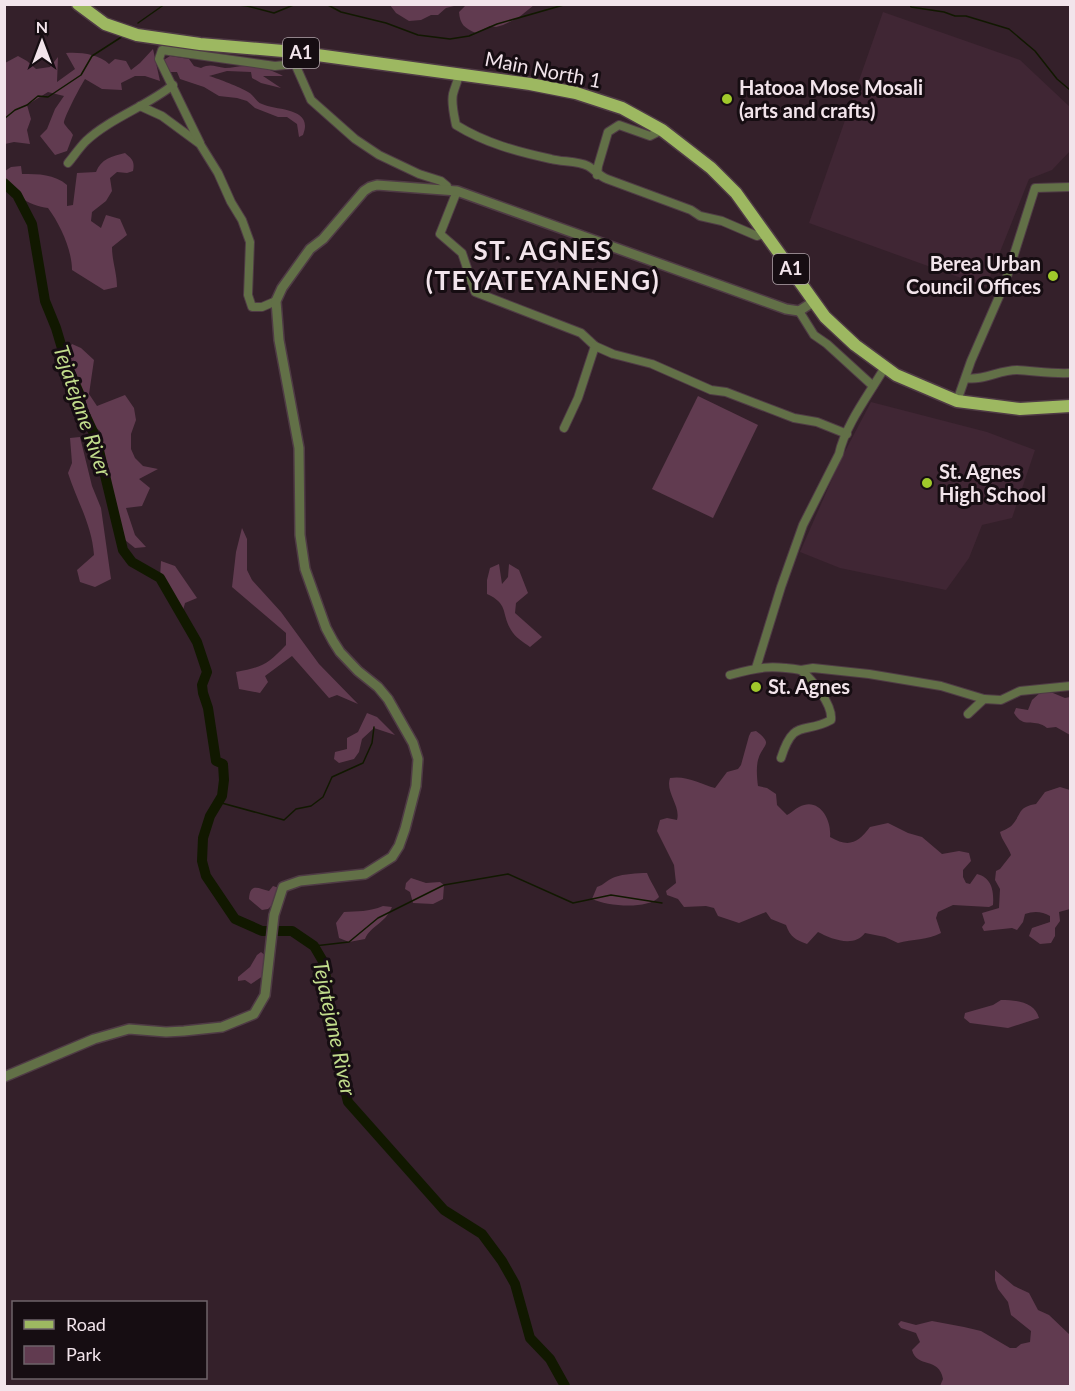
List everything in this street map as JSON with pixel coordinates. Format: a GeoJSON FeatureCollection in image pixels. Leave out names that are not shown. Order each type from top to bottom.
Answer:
{"type":"FeatureCollection","features":[{"type":"Feature","properties":{"kind":"main road","name":"Main North 1"},"geometry":{"type":"LineString","coordinates":[[78,4],[105,24],[137,35],[295,58],[459,74],[576,93],[622,108],[662,130],[711,168],[736,193],[825,317],[855,345],[896,375],[957,401],[1020,409],[1071,406]]}},
{"type":"Feature","properties":{"kind":"street"},"geometry":{"type":"LineString","coordinates":[[452,190],[441,182],[379,155],[355,139],[311,100],[295,58],[275,66],[162,50],[159,59],[200,144],[242,220],[249,242],[248,295],[252,307],[262,307],[276,301],[310,249],[323,239],[354,201],[370,187],[377,185],[452,190],[786,309],[799,310],[813,302]]}},
{"type":"Feature","properties":{"kind":"street"},"geometry":{"type":"LineString","coordinates":[[459,74],[453,94],[456,125],[472,135],[534,156],[588,166],[597,175],[691,210],[700,216],[722,221],[757,236],[766,233]]}},
{"type":"Feature","properties":{"kind":"street"},"geometry":{"type":"LineString","coordinates":[[68,163],[87,140],[158,97],[173,85]]}},
{"type":"Feature","properties":{"kind":"street"},"geometry":{"type":"LineString","coordinates":[[140,106],[162,116],[200,144]]}},
{"type":"Feature","properties":{"kind":"street"},"geometry":{"type":"LineString","coordinates":[[597,175],[597,166],[608,132],[619,125],[650,136],[662,130]]}},
{"type":"Feature","properties":{"kind":"street"},"geometry":{"type":"LineString","coordinates":[[957,401],[995,301],[1005,283],[1035,188],[1071,187]]}},
{"type":"Feature","properties":{"kind":"street"},"geometry":{"type":"LineString","coordinates":[[452,190],[440,234],[462,253],[475,292],[575,330],[595,346],[614,354],[652,364],[711,390],[726,392],[794,418],[833,427],[847,434]]}},
{"type":"Feature","properties":{"kind":"street"},"geometry":{"type":"LineString","coordinates":[[4,1077],[94,1039],[129,1029],[166,1032],[222,1027],[254,1014],[265,995],[274,915],[283,887],[300,881],[365,874],[392,857],[405,829],[418,771],[418,759],[413,743],[396,711],[378,687],[339,652],[326,628],[305,569],[300,535],[299,448],[279,340],[276,301]]}},
{"type":"Feature","properties":{"kind":"street"},"geometry":{"type":"LineString","coordinates":[[799,310],[814,335],[873,386]]}},
{"type":"Feature","properties":{"kind":"street"},"geometry":{"type":"LineString","coordinates":[[564,428],[578,398],[595,346]]}},
{"type":"Feature","properties":{"kind":"street"},"geometry":{"type":"LineString","coordinates":[[756,668],[803,525],[839,454],[841,445],[885,367]]}},
{"type":"Feature","properties":{"kind":"street"},"geometry":{"type":"LineString","coordinates":[[966,378],[977,380],[993,374],[1017,370],[1071,373]]}},
{"type":"Feature","properties":{"kind":"street"},"geometry":{"type":"LineString","coordinates":[[730,675],[756,668],[778,666],[801,670],[813,668],[940,686],[984,699],[1001,700],[1020,691],[1071,686]]}},
{"type":"Feature","properties":{"kind":"street"},"geometry":{"type":"LineString","coordinates":[[781,758],[793,733],[828,722],[832,717],[822,694],[801,670]]}},
{"type":"Feature","properties":{"kind":"street"},"geometry":{"type":"LineString","coordinates":[[968,714],[984,699]]}},
{"type":"Feature","properties":{"kind":"shaded area"},"geometry":{"type":"Polygon","coordinates":[[[883,12],[1020,60],[1070,107],[1070,151],[1052,170],[1029,179],[986,287],[809,223],[883,12]]]}},
{"type":"Feature","properties":{"kind":"shaded area","name":"St. Agnes High School"},"geometry":{"type":"Polygon","coordinates":[[[871,402],[987,432],[1035,450],[1012,518],[982,525],[969,558],[946,590],[840,568],[800,552],[840,461],[871,402]]]}},
{"type":"Feature","properties":{"kind":"green space"},"geometry":{"type":"Polygon","coordinates":[[[390,5],[458,5],[446,8],[438,15],[409,21],[396,13],[390,5]]]}},
{"type":"Feature","properties":{"kind":"green space"},"geometry":{"type":"Polygon","coordinates":[[[534,5],[518,18],[496,27],[490,26],[476,33],[463,25],[459,12],[465,6],[534,5]]]}},
{"type":"Feature","properties":{"kind":"green space"},"geometry":{"type":"Polygon","coordinates":[[[153,49],[160,81],[145,76],[135,76],[121,83],[122,90],[102,89],[85,79],[64,120],[73,135],[67,151],[55,155],[40,136],[47,129],[55,109],[64,96],[48,92],[27,105],[31,119],[27,130],[30,144],[14,142],[5,144],[5,63],[18,56],[36,69],[50,67],[58,57],[57,82],[75,69],[66,53],[89,54],[109,64],[115,59],[126,61],[131,70],[153,49]]]}},
{"type":"Feature","properties":{"kind":"green space"},"geometry":{"type":"Polygon","coordinates":[[[170,56],[189,59],[194,66],[201,68],[255,66],[283,76],[263,76],[281,88],[261,83],[252,78],[251,72],[227,71],[209,76],[250,93],[262,104],[299,115],[305,126],[303,135],[299,137],[297,124],[287,117],[278,117],[255,108],[247,101],[219,96],[204,87],[180,79],[177,72],[170,72],[162,61],[170,56]]]}},
{"type":"Feature","properties":{"kind":"green space"},"geometry":{"type":"Polygon","coordinates":[[[125,153],[132,160],[133,171],[117,172],[110,178],[112,191],[106,201],[92,212],[91,221],[101,228],[106,215],[120,219],[127,235],[112,247],[117,287],[104,290],[72,270],[68,246],[48,208],[19,197],[9,185],[5,171],[11,167],[21,166],[22,174],[46,175],[62,181],[67,185],[67,206],[73,205],[77,173],[96,172],[104,161],[125,153]]]}},
{"type":"Feature","properties":{"kind":"green space"},"geometry":{"type":"Polygon","coordinates":[[[72,344],[81,348],[94,360],[89,394],[97,406],[125,395],[134,408],[136,420],[131,434],[131,449],[135,458],[143,466],[158,469],[139,479],[150,488],[142,506],[126,508],[135,535],[146,547],[135,548],[125,540],[97,442],[100,431],[88,421],[64,357],[72,344]]]}},
{"type":"Feature","properties":{"kind":"green space"},"geometry":{"type":"Polygon","coordinates":[[[698,396],[758,425],[713,518],[652,489],[698,396]]]}},
{"type":"Feature","properties":{"kind":"green space"},"geometry":{"type":"Polygon","coordinates":[[[80,437],[92,486],[101,508],[111,579],[95,587],[80,582],[77,570],[94,555],[87,523],[68,473],[72,463],[70,438],[80,437]]]}},
{"type":"Feature","properties":{"kind":"green space"},"geometry":{"type":"Polygon","coordinates":[[[242,528],[247,539],[247,570],[252,580],[281,612],[319,664],[358,704],[337,695],[329,698],[292,656],[265,676],[268,682],[260,693],[239,689],[236,672],[264,664],[286,645],[286,633],[232,587],[236,552],[242,528]]]}},
{"type":"Feature","properties":{"kind":"green space"},"geometry":{"type":"Polygon","coordinates":[[[161,561],[175,566],[197,598],[185,603],[182,614],[160,578],[161,561]]]}},
{"type":"Feature","properties":{"kind":"green space"},"geometry":{"type":"Polygon","coordinates":[[[499,564],[502,584],[508,577],[509,564],[519,570],[528,593],[516,603],[515,613],[542,637],[530,647],[513,633],[499,601],[487,594],[490,568],[499,564]]]}},
{"type":"Feature","properties":{"kind":"green space"},"geometry":{"type":"Polygon","coordinates":[[[1041,692],[1053,693],[1065,698],[1070,697],[1070,735],[1056,727],[1047,728],[1038,723],[1022,721],[1014,713],[1016,708],[1028,710],[1032,700],[1041,692]]]}},
{"type":"Feature","properties":{"kind":"green space"},"geometry":{"type":"Polygon","coordinates":[[[367,713],[377,717],[395,735],[374,728],[362,739],[359,752],[354,759],[339,763],[334,759],[335,752],[347,749],[347,738],[358,732],[367,713]]]}},
{"type":"Feature","properties":{"kind":"green space"},"geometry":{"type":"Polygon","coordinates":[[[756,731],[766,742],[757,763],[758,786],[767,788],[776,794],[777,805],[787,815],[806,804],[813,805],[818,807],[826,817],[830,837],[843,842],[853,842],[870,827],[888,823],[922,837],[942,854],[959,851],[969,853],[971,861],[963,870],[963,877],[966,883],[970,884],[977,874],[986,879],[992,890],[993,905],[989,907],[953,905],[938,912],[936,918],[941,933],[925,938],[898,943],[885,937],[865,933],[855,940],[842,941],[818,932],[807,944],[794,938],[786,925],[771,919],[766,912],[739,923],[718,916],[714,908],[684,907],[678,899],[667,895],[666,891],[676,883],[674,865],[657,831],[660,820],[667,818],[677,820],[677,810],[669,783],[670,778],[688,779],[715,788],[727,772],[738,769],[741,765],[749,736],[751,732],[756,731]]]}},
{"type":"Feature","properties":{"kind":"green space"},"geometry":{"type":"Polygon","coordinates":[[[1060,787],[1070,790],[1070,909],[1059,912],[1060,921],[1055,928],[1055,936],[1051,943],[1040,944],[1029,936],[1032,928],[1050,922],[1050,916],[1041,912],[1025,914],[1017,930],[1012,928],[984,931],[982,927],[985,923],[982,913],[999,908],[1000,889],[995,880],[996,871],[1011,855],[1000,832],[1012,825],[1023,809],[1036,804],[1045,792],[1060,787]]]}},
{"type":"Feature","properties":{"kind":"green space"},"geometry":{"type":"Polygon","coordinates":[[[647,873],[659,897],[653,901],[627,906],[592,899],[597,887],[613,878],[626,874],[647,873]]]}},
{"type":"Feature","properties":{"kind":"green space"},"geometry":{"type":"Polygon","coordinates":[[[411,878],[426,883],[440,882],[444,885],[443,899],[433,904],[413,903],[410,892],[405,889],[406,883],[411,878]]]}},
{"type":"Feature","properties":{"kind":"green space"},"geometry":{"type":"Polygon","coordinates":[[[273,886],[279,888],[273,904],[268,909],[262,910],[249,899],[253,888],[269,891],[273,886]]]}},
{"type":"Feature","properties":{"kind":"green space"},"geometry":{"type":"Polygon","coordinates":[[[383,906],[392,907],[365,939],[349,942],[339,938],[336,923],[344,912],[383,906]]]}},
{"type":"Feature","properties":{"kind":"green space"},"geometry":{"type":"Polygon","coordinates":[[[261,952],[267,957],[263,976],[251,984],[245,980],[238,981],[238,977],[250,967],[261,952]]]}},
{"type":"Feature","properties":{"kind":"green space"},"geometry":{"type":"Polygon","coordinates":[[[1001,1000],[1019,1001],[1029,1005],[1039,1018],[1008,1028],[970,1023],[964,1018],[965,1013],[993,1005],[1001,1000]]]}},
{"type":"Feature","properties":{"kind":"green space"},"geometry":{"type":"Polygon","coordinates":[[[995,1270],[1014,1286],[1029,1293],[1038,1310],[1049,1315],[1070,1335],[1070,1386],[940,1386],[943,1379],[937,1367],[915,1356],[912,1350],[920,1342],[916,1333],[901,1328],[898,1324],[901,1321],[916,1325],[932,1321],[981,1331],[1010,1348],[1030,1342],[1031,1331],[1011,1315],[1008,1302],[998,1289],[995,1270]]]}},
{"type":"Feature","properties":{"kind":"waterway"},"geometry":{"type":"LineString","coordinates":[[138,23],[165,4]]}},
{"type":"Feature","properties":{"kind":"waterway"},"geometry":{"type":"LineString","coordinates":[[230,4],[274,13],[296,4]]}},
{"type":"Feature","properties":{"kind":"waterway"},"geometry":{"type":"LineString","coordinates":[[326,4],[341,12],[386,23],[418,35],[450,39],[469,36],[497,24],[567,4]]}},
{"type":"Feature","properties":{"kind":"waterway"},"geometry":{"type":"LineString","coordinates":[[910,4],[911,7],[966,16],[1009,29],[1035,51],[1057,79],[1070,90]]}},
{"type":"Feature","properties":{"kind":"waterway"},"geometry":{"type":"LineString","coordinates":[[4,119],[38,96],[48,97],[81,75],[92,56],[123,36]]}},
{"type":"Feature","properties":{"kind":"waterway","name":"Tejatejane River"},"geometry":{"type":"LineString","coordinates":[[4,183],[17,195],[32,224],[45,301],[79,393],[82,408],[96,438],[123,550],[132,562],[160,578],[197,642],[207,672],[202,685],[203,693],[208,708],[216,761],[223,764],[224,780],[222,796],[210,816],[203,838],[202,861],[206,876],[235,919],[262,931],[292,931],[314,946],[324,963],[337,1058],[348,1102],[444,1210],[482,1234],[502,1261],[515,1284],[530,1338],[550,1359],[565,1386]]}},
{"type":"Feature","properties":{"kind":"waterway"},"geometry":{"type":"LineString","coordinates":[[218,802],[284,820],[296,809],[311,806],[323,797],[332,777],[363,763],[372,743],[374,727]]}},
{"type":"Feature","properties":{"kind":"waterway"},"geometry":{"type":"LineString","coordinates":[[314,946],[349,942],[378,918],[444,885],[508,874],[573,903],[611,895],[662,903]]}},
{"type":"Feature","properties":{"kind":"place","name":"Hatooa Mose Mosali (arts and crafts)"},"geometry":{"type":"Point","coordinates":[727,99]}},
{"type":"Feature","properties":{"kind":"place","name":"Berea Urban Council Offices"},"geometry":{"type":"Point","coordinates":[1053,276]}},
{"type":"Feature","properties":{"kind":"place","name":"St. Agnes High School"},"geometry":{"type":"Point","coordinates":[927,483]}},
{"type":"Feature","properties":{"kind":"place","name":"St. Agnes"},"geometry":{"type":"Point","coordinates":[756,687]}},
{"type":"Feature","properties":{"kind":"district","name":"ST. AGNES (TEYATEYANENG)"},"geometry":{"type":"Point","coordinates":[543,266]}}]}
